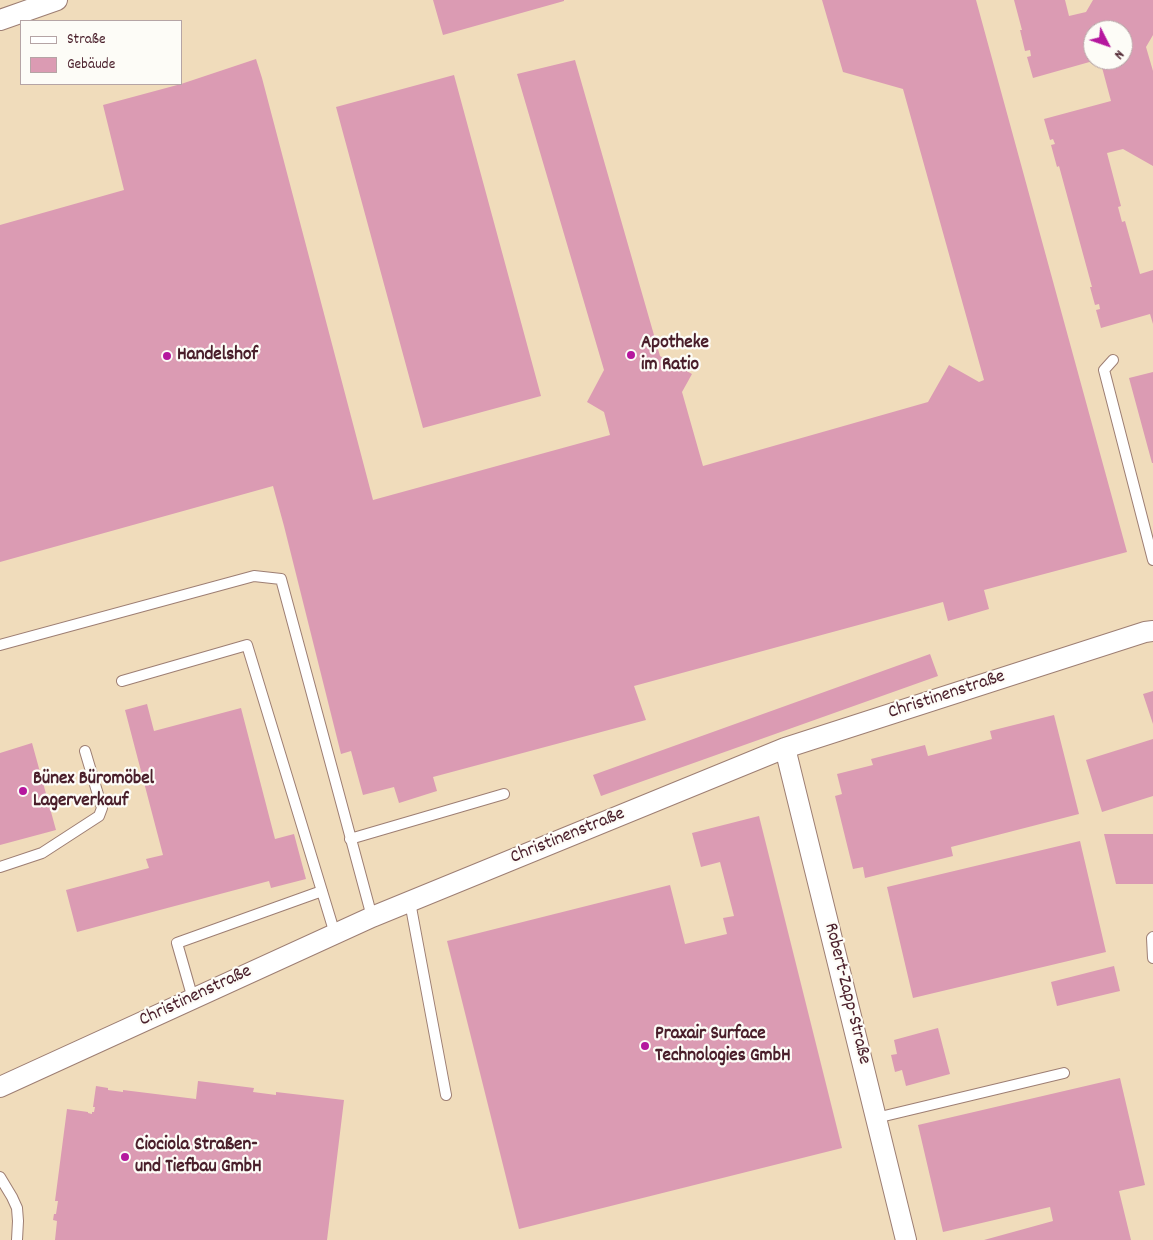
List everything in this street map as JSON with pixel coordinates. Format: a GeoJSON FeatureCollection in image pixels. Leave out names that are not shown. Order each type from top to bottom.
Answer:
{"type":"FeatureCollection","features":[{"type":"Feature","properties":{"kind":"street"},"geometry":{"type":"LineString","coordinates":[[0,20],[57,0]]}},
{"type":"Feature","properties":{"kind":"street","name":"Christinenstraße"},"geometry":{"type":"LineString","coordinates":[[0,1087],[372,917],[785,748],[1135,635],[1153,631]]}},
{"type":"Feature","properties":{"kind":"street","name":"Robert-Zapp-Straße"},"geometry":{"type":"LineString","coordinates":[[785,748],[906,1240]]}},
{"type":"Feature","properties":{"kind":"lane"},"geometry":{"type":"LineString","coordinates":[[1112,360],[1104,370],[1153,560]]}},
{"type":"Feature","properties":{"kind":"lane"},"geometry":{"type":"LineString","coordinates":[[0,645],[254,576],[281,579],[372,917]]}},
{"type":"Feature","properties":{"kind":"lane"},"geometry":{"type":"LineString","coordinates":[[122,682],[247,645],[335,934]]}},
{"type":"Feature","properties":{"kind":"lane"},"geometry":{"type":"LineString","coordinates":[[0,867],[42,853],[99,816],[102,808],[85,751]]}},
{"type":"Feature","properties":{"kind":"lane"},"geometry":{"type":"LineString","coordinates":[[350,839],[504,794]]}},
{"type":"Feature","properties":{"kind":"lane"},"geometry":{"type":"LineString","coordinates":[[193,999],[177,943],[322,890]]}},
{"type":"Feature","properties":{"kind":"lane"},"geometry":{"type":"LineString","coordinates":[[410,902],[446,1095]]}},
{"type":"Feature","properties":{"kind":"lane"},"geometry":{"type":"LineString","coordinates":[[1153,937],[1153,958]]}},
{"type":"Feature","properties":{"kind":"lane"},"geometry":{"type":"LineString","coordinates":[[876,1118],[1064,1073]]}},
{"type":"Feature","properties":{"kind":"lane"},"geometry":{"type":"LineString","coordinates":[[0,1178],[16,1208],[18,1221],[17,1240]]}},
{"type":"Feature","properties":{"kind":"building"},"geometry":{"type":"Polygon","coordinates":[[[433,0],[564,0],[564,1],[443,35],[433,0]]]}},
{"type":"Feature","properties":{"kind":"building"},"geometry":{"type":"Polygon","coordinates":[[[822,0],[976,0],[1127,552],[984,590],[989,609],[948,621],[943,602],[634,686],[646,720],[433,777],[437,791],[399,803],[394,787],[363,795],[351,751],[341,754],[273,486],[0,562],[0,225],[124,190],[103,105],[182,85],[256,59],[373,500],[610,435],[604,412],[587,402],[604,370],[517,74],[575,60],[660,356],[692,374],[682,392],[703,466],[928,402],[949,365],[979,382],[984,380],[903,89],[843,72],[822,0]]]}},
{"type":"Feature","properties":{"kind":"building"},"geometry":{"type":"Polygon","coordinates":[[[1014,0],[1065,0],[1069,16],[1086,12],[1093,0],[1153,0],[1153,35],[1146,47],[1153,71],[1153,166],[1123,149],[1107,153],[1121,206],[1118,207],[1122,222],[1125,221],[1140,274],[1153,270],[1153,324],[1150,314],[1101,328],[1096,310],[1100,309],[1099,304],[1095,305],[1090,287],[1092,287],[1059,166],[1057,167],[1051,145],[1055,144],[1053,139],[1050,140],[1044,119],[1111,101],[1103,70],[1133,70],[1133,20],[1083,20],[1083,64],[1033,78],[1027,57],[1031,56],[1030,50],[1025,51],[1020,30],[1022,30],[1014,0]]]}},
{"type":"Feature","properties":{"kind":"building"},"geometry":{"type":"Polygon","coordinates":[[[454,75],[541,396],[423,428],[336,107],[454,75]]]}},
{"type":"Feature","properties":{"kind":"building"},"geometry":{"type":"Polygon","coordinates":[[[1153,372],[1153,463],[1152,463],[1129,378],[1153,372]]]}},
{"type":"Feature","properties":{"kind":"building"},"geometry":{"type":"Polygon","coordinates":[[[930,654],[938,676],[601,796],[593,775],[930,654]]]}},
{"type":"Feature","properties":{"kind":"building"},"geometry":{"type":"Polygon","coordinates":[[[1153,691],[1153,724],[1143,694],[1153,691]]]}},
{"type":"Feature","properties":{"kind":"building"},"geometry":{"type":"Polygon","coordinates":[[[147,704],[154,731],[241,708],[275,839],[294,834],[306,879],[271,888],[269,881],[77,932],[66,890],[149,868],[146,859],[163,855],[125,710],[147,704]]]}},
{"type":"Feature","properties":{"kind":"building"},"geometry":{"type":"Polygon","coordinates":[[[1054,715],[1079,814],[951,847],[953,856],[865,878],[863,867],[853,869],[835,796],[842,794],[837,774],[873,765],[871,759],[925,745],[928,756],[992,739],[990,731],[1054,715]]]}},
{"type":"Feature","properties":{"kind":"building"},"geometry":{"type":"Polygon","coordinates":[[[1153,739],[1153,796],[1102,812],[1086,760],[1153,739]]]}},
{"type":"Feature","properties":{"kind":"building","name":"Bünex Büromöbel Lagerverkauf"},"geometry":{"type":"Polygon","coordinates":[[[32,743],[56,830],[0,845],[0,753],[32,743]]]}},
{"type":"Feature","properties":{"kind":"building","name":"Praxair Surface Technologies GmbH"},"geometry":{"type":"Polygon","coordinates":[[[759,816],[842,1148],[519,1229],[447,941],[670,885],[685,944],[727,934],[723,918],[734,916],[720,862],[701,867],[692,833],[759,816]]]}},
{"type":"Feature","properties":{"kind":"building"},"geometry":{"type":"Polygon","coordinates":[[[1104,834],[1153,834],[1153,884],[1116,884],[1104,834]]]}},
{"type":"Feature","properties":{"kind":"building"},"geometry":{"type":"Polygon","coordinates":[[[1080,841],[1106,952],[913,998],[887,887],[1080,841]]]}},
{"type":"Feature","properties":{"kind":"building"},"geometry":{"type":"Polygon","coordinates":[[[1114,966],[1120,991],[1057,1006],[1051,982],[1114,966]]]}},
{"type":"Feature","properties":{"kind":"building"},"geometry":{"type":"Polygon","coordinates":[[[938,1028],[950,1074],[906,1086],[902,1070],[895,1072],[891,1055],[897,1054],[894,1040],[938,1028]]]}},
{"type":"Feature","properties":{"kind":"building"},"geometry":{"type":"Polygon","coordinates":[[[1120,1078],[1145,1185],[1119,1191],[1131,1240],[984,1240],[1053,1221],[1050,1207],[943,1232],[918,1125],[1120,1078]]]}},
{"type":"Feature","properties":{"kind":"building"},"geometry":{"type":"Polygon","coordinates":[[[198,1081],[254,1088],[253,1092],[276,1095],[276,1092],[344,1100],[327,1240],[55,1240],[57,1221],[53,1220],[58,1201],[55,1201],[67,1109],[92,1114],[95,1107],[93,1107],[96,1086],[123,1092],[123,1090],[196,1099],[198,1081]]]}},
{"type":"Feature","properties":{"kind":"place","name":"Apotheke im Ratio"},"geometry":{"type":"Point","coordinates":[631,355]}},
{"type":"Feature","properties":{"kind":"place","name":"Handelshof"},"geometry":{"type":"Point","coordinates":[167,356]}},
{"type":"Feature","properties":{"kind":"place","name":"Bünex Büromöbel Lagerverkauf"},"geometry":{"type":"Point","coordinates":[23,791]}},
{"type":"Feature","properties":{"kind":"place","name":"Praxair Surface Technologies GmbH"},"geometry":{"type":"Point","coordinates":[645,1046]}},
{"type":"Feature","properties":{"kind":"place","name":"Ciociola Straßen- und Tiefbau GmbH"},"geometry":{"type":"Point","coordinates":[125,1157]}}]}
